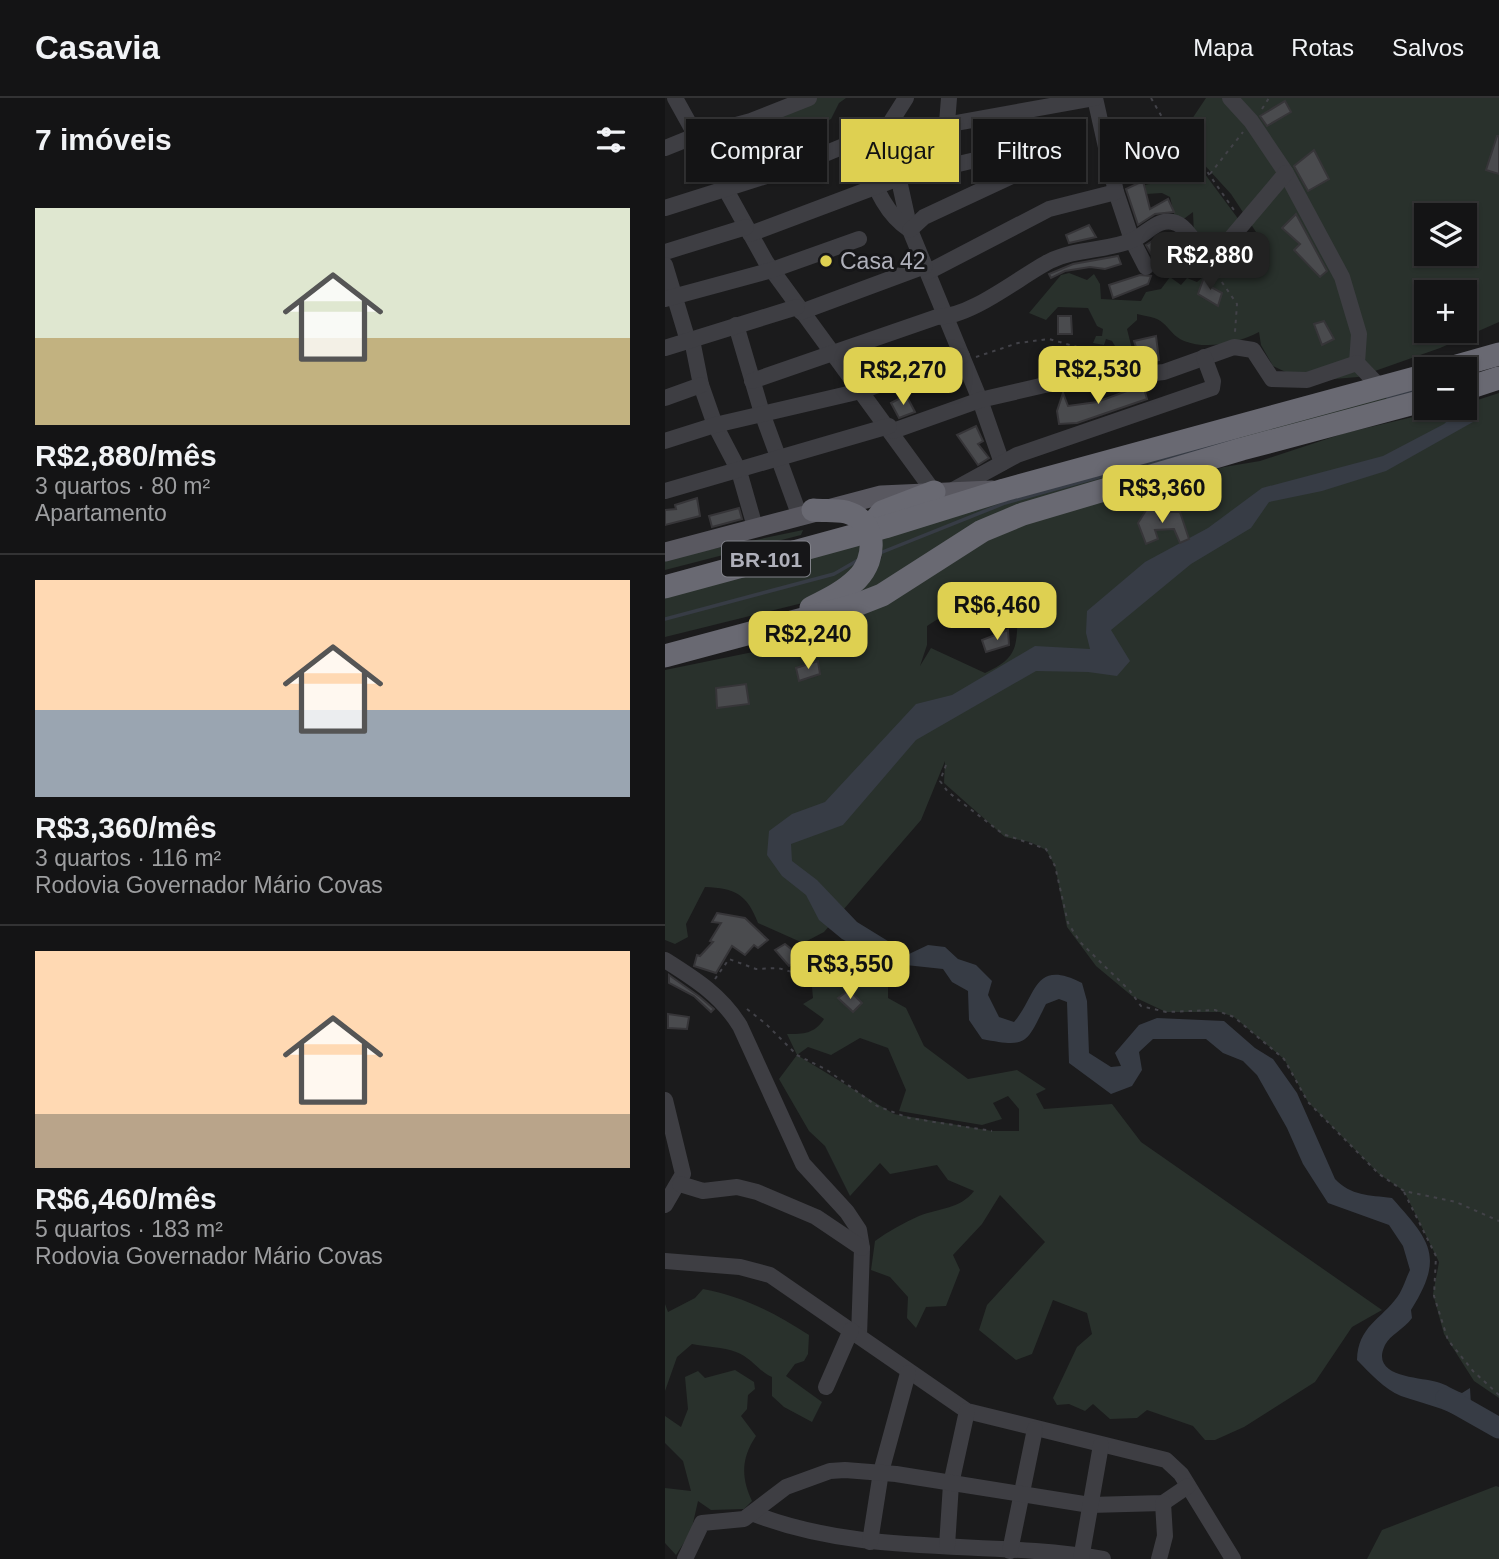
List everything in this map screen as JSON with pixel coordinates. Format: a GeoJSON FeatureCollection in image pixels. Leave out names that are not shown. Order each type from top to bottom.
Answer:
{"type":"FeatureCollection","features":[{"type":"Feature","properties":{"kind":"highway"},"geometry":{"type":"LineString","coordinates":[[1477,360],[1499,354]]}},
{"type":"Feature","properties":{"kind":"highway","name":"BR-101"},"geometry":{"type":"LineString","coordinates":[[665,587],[1004,490],[1414,378]]}},
{"type":"Feature","properties":{"kind":"highway"},"geometry":{"type":"LineString","coordinates":[[1477,385],[1499,378]]}},
{"type":"Feature","properties":{"kind":"highway"},"geometry":{"type":"LineString","coordinates":[[665,656],[882,595],[982,531],[1023,514],[1242,449],[1414,403]]}},
{"type":"Feature","properties":{"kind":"highway"},"geometry":{"type":"LineString","coordinates":[[868,531],[871,522],[882,512],[943,491]]}},
{"type":"Feature","properties":{"kind":"highway"},"geometry":{"type":"LineString","coordinates":[[777,626],[840,593],[857,578],[871,556],[873,545],[862,521],[846,512],[806,512]]}},
{"type":"Feature","properties":{"kind":"main road"},"geometry":{"type":"LineString","coordinates":[[665,552],[806,512],[905,492],[1004,490]]}},
{"type":"Feature","properties":{"kind":"street"},"geometry":{"type":"LineString","coordinates":[[675,98],[686,119]]}},
{"type":"Feature","properties":{"kind":"street"},"geometry":{"type":"LineString","coordinates":[[756,119],[809,98]]}},
{"type":"Feature","properties":{"kind":"street"},"geometry":{"type":"LineString","coordinates":[[895,119],[906,98]]}},
{"type":"Feature","properties":{"kind":"street"},"geometry":{"type":"LineString","coordinates":[[947,119],[949,98]]}},
{"type":"Feature","properties":{"kind":"street"},"geometry":{"type":"LineString","coordinates":[[959,121],[1095,98],[1116,192],[1132,240],[1146,267]]}},
{"type":"Feature","properties":{"kind":"street"},"geometry":{"type":"LineString","coordinates":[[1230,98],[1251,121],[1286,173],[1346,288],[1359,334],[1357,363],[1380,387]]}},
{"type":"Feature","properties":{"kind":"street"},"geometry":{"type":"LineString","coordinates":[[665,148],[686,140]]}},
{"type":"Feature","properties":{"kind":"street"},"geometry":{"type":"LineString","coordinates":[[665,208],[727,190],[841,147]]}},
{"type":"Feature","properties":{"kind":"street"},"geometry":{"type":"LineString","coordinates":[[910,230],[925,217],[1012,177],[1020,165],[1013,154],[1005,153],[959,164]]}},
{"type":"Feature","properties":{"kind":"street"},"geometry":{"type":"LineString","coordinates":[[751,381],[830,351],[937,317],[947,318],[999,293],[1066,254],[1132,240],[1160,222],[1176,223],[1209,264],[1286,173]]}},
{"type":"Feature","properties":{"kind":"street"},"geometry":{"type":"LineString","coordinates":[[722,182],[772,271],[799,309],[915,462],[943,491],[1017,455],[1212,388],[1213,381],[1204,358]]}},
{"type":"Feature","properties":{"kind":"street"},"geometry":{"type":"LineString","coordinates":[[875,182],[883,205],[892,217],[910,230]]}},
{"type":"Feature","properties":{"kind":"street"},"geometry":{"type":"LineString","coordinates":[[665,253],[748,231],[888,182]]}},
{"type":"Feature","properties":{"kind":"street"},"geometry":{"type":"LineString","coordinates":[[899,182],[910,230],[980,400],[1002,463]]}},
{"type":"Feature","properties":{"kind":"street"},"geometry":{"type":"LineString","coordinates":[[665,348],[926,269],[1049,209],[1116,192]]}},
{"type":"Feature","properties":{"kind":"street"},"geometry":{"type":"LineString","coordinates":[[669,298],[772,271],[859,239]]}},
{"type":"Feature","properties":{"kind":"street"},"geometry":{"type":"LineString","coordinates":[[665,265],[669,298],[690,341],[715,425],[739,471],[755,527]]}},
{"type":"Feature","properties":{"kind":"street"},"geometry":{"type":"LineString","coordinates":[[736,325],[751,381],[779,460],[806,512]]}},
{"type":"Feature","properties":{"kind":"street"},"geometry":{"type":"LineString","coordinates":[[665,491],[891,429],[980,400],[1049,384],[1164,372],[1234,347],[1253,350],[1272,379],[1279,381],[1307,380],[1357,363]]}},
{"type":"Feature","properties":{"kind":"street"},"geometry":{"type":"LineString","coordinates":[[667,434],[860,391],[962,355]]}},
{"type":"Feature","properties":{"kind":"street"},"geometry":{"type":"LineString","coordinates":[[665,398],[701,385]]}},
{"type":"Feature","properties":{"kind":"street"},"geometry":{"type":"LineString","coordinates":[[905,492],[913,480],[915,462]]}},
{"type":"Feature","properties":{"kind":"street"},"geometry":{"type":"LineString","coordinates":[[665,960],[713,992],[740,1026],[803,1164],[855,1221],[862,1248],[855,1333],[826,1387]]}},
{"type":"Feature","properties":{"kind":"street"},"geometry":{"type":"LineString","coordinates":[[665,1100],[682,1165],[680,1184],[665,1205]]}},
{"type":"Feature","properties":{"kind":"street"},"geometry":{"type":"LineString","coordinates":[[680,1184],[703,1191],[737,1187],[757,1192],[816,1217],[862,1248]]}},
{"type":"Feature","properties":{"kind":"street"},"geometry":{"type":"LineString","coordinates":[[665,1261],[761,1272],[788,1286],[908,1373],[967,1411],[1166,1460],[1181,1474],[1233,1559]]}},
{"type":"Feature","properties":{"kind":"street"},"geometry":{"type":"LineString","coordinates":[[870,1542],[881,1472],[908,1373]]}},
{"type":"Feature","properties":{"kind":"street"},"geometry":{"type":"LineString","coordinates":[[947,1546],[951,1484],[967,1411]]}},
{"type":"Feature","properties":{"kind":"street"},"geometry":{"type":"LineString","coordinates":[[1010,1551],[1035,1429]]}},
{"type":"Feature","properties":{"kind":"street"},"geometry":{"type":"LineString","coordinates":[[1082,1558],[1101,1445]]}},
{"type":"Feature","properties":{"kind":"street"},"geometry":{"type":"LineString","coordinates":[[685,1559],[702,1523],[744,1519],[786,1487],[816,1475],[845,1470],[881,1472],[1090,1505],[1163,1503],[1188,1486]]}},
{"type":"Feature","properties":{"kind":"street"},"geometry":{"type":"LineString","coordinates":[[1159,1559],[1165,1536],[1163,1503]]}},
{"type":"Feature","properties":{"kind":"street"},"geometry":{"type":"LineString","coordinates":[[754,1514],[809,1532],[870,1542],[1103,1559]]}},
{"type":"Feature","properties":{"kind":"path"},"geometry":{"type":"LineString","coordinates":[[1151,98],[1162,117],[1245,220]]}},
{"type":"Feature","properties":{"kind":"path"},"geometry":{"type":"LineString","coordinates":[[1210,174],[1251,121]]}},
{"type":"Feature","properties":{"kind":"path"},"geometry":{"type":"LineString","coordinates":[[1209,264],[1237,304],[1234,347]]}},
{"type":"Feature","properties":{"kind":"path"},"geometry":{"type":"LineString","coordinates":[[991,351],[1019,342],[1057,339],[1126,361]]}},
{"type":"Feature","properties":{"kind":"path"},"geometry":{"type":"LineString","coordinates":[[946,765],[940,781],[948,792],[1003,834],[1046,849],[1055,866],[1069,923],[1080,942],[1130,991],[1141,1006],[1166,1012],[1215,1010],[1234,1017],[1284,1059],[1308,1102],[1379,1174],[1404,1191],[1456,1202],[1499,1221]]}},
{"type":"Feature","properties":{"kind":"path"},"geometry":{"type":"LineString","coordinates":[[849,984],[838,985],[778,968],[756,969],[729,959],[713,992],[740,1004],[767,1024],[797,1055],[827,1070],[877,1106],[909,1118],[992,1131]]}},
{"type":"Feature","properties":{"kind":"path"},"geometry":{"type":"LineString","coordinates":[[1404,1191],[1436,1256],[1434,1296],[1445,1333],[1473,1371],[1499,1395]]}},
{"type":"Feature","properties":{"kind":"shaded area"},"geometry":{"type":"Polygon","coordinates":[[[815,98],[846,98],[839,103],[831,119],[827,121],[777,119],[815,98]]]}},
{"type":"Feature","properties":{"kind":"shaded area"},"geometry":{"type":"Polygon","coordinates":[[[1206,98],[1499,98],[1499,322],[1477,332],[1477,280],[1414,280],[1414,343],[1451,343],[1358,377],[1334,379],[1294,376],[1273,366],[1261,345],[1259,332],[1222,344],[1193,344],[1177,337],[1158,319],[1137,314],[1137,320],[1127,329],[1134,357],[1126,364],[1129,378],[1114,372],[1109,365],[1116,362],[1118,351],[1112,341],[1106,339],[1104,345],[1093,343],[1096,336],[1102,336],[1103,329],[1097,326],[1088,308],[1058,307],[1046,320],[1029,313],[1061,275],[1069,273],[1087,280],[1094,274],[1100,284],[1101,299],[1141,301],[1146,292],[1161,289],[1170,277],[1181,285],[1187,278],[1197,282],[1256,232],[1231,194],[1204,164],[1204,119],[1192,119],[1206,98]]]}},
{"type":"Feature","properties":{"kind":"shaded area"},"geometry":{"type":"Polygon","coordinates":[[[1204,173],[1239,220],[1209,253],[1194,236],[1193,212],[1185,218],[1175,218],[1170,197],[1162,193],[1146,194],[1145,185],[1204,182],[1204,173]]]}},
{"type":"Feature","properties":{"kind":"shaded area"},"geometry":{"type":"Polygon","coordinates":[[[1414,385],[1414,396],[1034,500],[856,599],[882,557],[877,534],[1414,385]]]}},
{"type":"Feature","properties":{"kind":"shaded area"},"geometry":{"type":"Polygon","coordinates":[[[1499,393],[1499,1398],[1474,1381],[1444,1334],[1433,1294],[1439,1262],[1404,1191],[1379,1174],[1308,1102],[1284,1059],[1234,1017],[1220,1012],[1166,1012],[1132,996],[1096,966],[1067,927],[1055,866],[1046,850],[1030,842],[1005,837],[944,783],[945,761],[921,820],[824,932],[803,943],[758,923],[749,905],[739,894],[705,887],[686,924],[688,937],[675,944],[665,940],[665,670],[772,648],[826,624],[992,535],[1058,511],[1224,467],[1260,461],[1345,433],[1414,417],[1414,420],[1477,420],[1477,400],[1499,393]],[[1018,610],[994,621],[972,621],[944,615],[927,626],[927,645],[920,666],[931,648],[985,673],[1010,656],[1016,642],[1018,610]]]}},
{"type":"Feature","properties":{"kind":"shaded area"},"geometry":{"type":"Polygon","coordinates":[[[1448,420],[1473,422],[1386,471],[1322,491],[1269,502],[1251,528],[1191,564],[1111,630],[1130,661],[1117,676],[1088,672],[1036,671],[916,740],[843,825],[791,844],[792,861],[817,880],[857,922],[909,954],[928,945],[945,947],[958,959],[976,965],[992,981],[988,995],[999,1017],[1014,1022],[1038,983],[1045,977],[1066,976],[1082,983],[1087,1001],[1089,1053],[1111,1067],[1121,1066],[1115,1053],[1139,1025],[1157,1018],[1224,1021],[1255,1048],[1273,1059],[1297,1093],[1335,1179],[1354,1192],[1392,1198],[1424,1238],[1429,1250],[1428,1276],[1411,1310],[1412,1318],[1387,1341],[1382,1356],[1384,1364],[1399,1374],[1440,1383],[1462,1393],[1470,1388],[1471,1405],[1465,1420],[1395,1393],[1357,1360],[1361,1339],[1371,1324],[1398,1296],[1410,1270],[1403,1246],[1389,1225],[1328,1203],[1303,1164],[1287,1128],[1257,1075],[1243,1061],[1223,1053],[1206,1039],[1153,1039],[1139,1052],[1142,1070],[1132,1086],[1111,1094],[1069,1063],[1067,1002],[1059,999],[1046,1004],[1034,1028],[1024,1040],[1009,1043],[982,1039],[969,1020],[968,991],[952,982],[943,969],[887,963],[842,939],[819,920],[806,895],[782,876],[767,855],[769,831],[792,814],[825,802],[916,704],[952,695],[1035,646],[1090,649],[1086,633],[1087,611],[1145,562],[1208,528],[1262,488],[1383,456],[1448,420]]]}},
{"type":"Feature","properties":{"kind":"shaded area"},"geometry":{"type":"Polygon","coordinates":[[[803,530],[801,535],[665,570],[665,559],[803,530]]]}},
{"type":"Feature","properties":{"kind":"shaded area"},"geometry":{"type":"Polygon","coordinates":[[[863,540],[867,550],[852,574],[815,600],[665,637],[665,593],[863,540]]]}},
{"type":"Feature","properties":{"kind":"shaded area"},"geometry":{"type":"Polygon","coordinates":[[[856,970],[888,974],[888,998],[906,1008],[924,1046],[968,1079],[1017,1070],[1046,1089],[1036,1094],[1044,1109],[1112,1104],[1141,1142],[1382,1310],[1352,1327],[1315,1382],[1244,1427],[1215,1440],[1205,1440],[1193,1426],[1147,1410],[1137,1418],[1110,1419],[1093,1404],[1085,1411],[1069,1404],[1057,1405],[1053,1398],[1077,1347],[1092,1334],[1087,1313],[1053,1300],[1032,1354],[1016,1360],[979,1330],[987,1305],[1045,1242],[1000,1195],[982,1224],[953,1255],[960,1270],[946,1306],[926,1307],[916,1328],[907,1318],[908,1297],[890,1277],[871,1270],[875,1241],[919,1216],[956,1205],[974,1191],[948,1180],[937,1165],[890,1174],[880,1163],[850,1196],[825,1146],[809,1131],[779,1079],[797,1055],[787,1034],[808,1032],[820,1024],[824,1019],[803,1004],[813,998],[812,987],[830,974],[841,976],[856,970]],[[860,1038],[831,1055],[808,1047],[797,1055],[894,1114],[992,1131],[1019,1131],[1019,1109],[1008,1096],[993,1103],[1002,1119],[982,1125],[899,1111],[906,1090],[888,1048],[860,1038]]]}},
{"type":"Feature","properties":{"kind":"shaded area"},"geometry":{"type":"Polygon","coordinates":[[[703,1289],[732,1296],[759,1307],[809,1335],[808,1354],[804,1361],[795,1364],[786,1376],[822,1402],[812,1422],[784,1407],[772,1396],[772,1377],[741,1354],[726,1349],[692,1344],[677,1357],[665,1391],[665,1304],[668,1312],[695,1298],[703,1289]]]}},
{"type":"Feature","properties":{"kind":"shaded area"},"geometry":{"type":"Polygon","coordinates":[[[735,1370],[754,1382],[755,1389],[748,1395],[747,1409],[741,1416],[756,1436],[747,1452],[744,1468],[752,1501],[744,1509],[711,1510],[698,1501],[691,1532],[676,1555],[665,1543],[665,1488],[691,1491],[683,1461],[665,1443],[665,1416],[681,1427],[688,1409],[685,1377],[698,1371],[705,1378],[735,1370]]]}},
{"type":"Feature","properties":{"kind":"shaded area"},"geometry":{"type":"Polygon","coordinates":[[[1499,1487],[1499,1559],[1367,1559],[1382,1530],[1499,1487]]]}},
{"type":"Feature","properties":{"kind":"building"},"geometry":{"type":"Polygon","coordinates":[[[1285,101],[1291,112],[1267,126],[1260,116],[1285,101]]]}},
{"type":"Feature","properties":{"kind":"building"},"geometry":{"type":"Polygon","coordinates":[[[1499,136],[1499,174],[1486,170],[1499,136]]]}},
{"type":"Feature","properties":{"kind":"building"},"geometry":{"type":"Polygon","coordinates":[[[1314,150],[1329,179],[1308,191],[1294,166],[1314,150]]]}},
{"type":"Feature","properties":{"kind":"building"},"geometry":{"type":"Polygon","coordinates":[[[1143,182],[1150,209],[1168,199],[1174,212],[1155,214],[1138,225],[1126,189],[1143,182]]]}},
{"type":"Feature","properties":{"kind":"building"},"geometry":{"type":"Polygon","coordinates":[[[1296,214],[1327,271],[1320,277],[1294,250],[1300,244],[1282,228],[1296,214]]]}},
{"type":"Feature","properties":{"kind":"building"},"geometry":{"type":"Polygon","coordinates":[[[1089,225],[1096,237],[1069,243],[1066,235],[1089,225]]]}},
{"type":"Feature","properties":{"kind":"building"},"geometry":{"type":"Polygon","coordinates":[[[1165,233],[1178,245],[1151,254],[1146,245],[1165,233]]]}},
{"type":"Feature","properties":{"kind":"building"},"geometry":{"type":"Polygon","coordinates":[[[1118,256],[1121,264],[1105,269],[1090,267],[1065,271],[1051,278],[1049,274],[1073,264],[1118,256]]]}},
{"type":"Feature","properties":{"kind":"building"},"geometry":{"type":"Polygon","coordinates":[[[1140,275],[1151,276],[1148,284],[1113,298],[1109,285],[1140,275]]]}},
{"type":"Feature","properties":{"kind":"building"},"geometry":{"type":"Polygon","coordinates":[[[1204,277],[1214,283],[1211,287],[1222,293],[1218,306],[1198,294],[1204,277]]]}},
{"type":"Feature","properties":{"kind":"building"},"geometry":{"type":"Polygon","coordinates":[[[1058,316],[1071,316],[1072,334],[1058,334],[1058,316]]]}},
{"type":"Feature","properties":{"kind":"building"},"geometry":{"type":"Polygon","coordinates":[[[1324,321],[1334,339],[1322,345],[1314,324],[1324,321]]]}},
{"type":"Feature","properties":{"kind":"building"},"geometry":{"type":"Polygon","coordinates":[[[1156,336],[1159,360],[1141,362],[1134,341],[1156,336]]]}},
{"type":"Feature","properties":{"kind":"building"},"geometry":{"type":"Polygon","coordinates":[[[1143,385],[1147,399],[1077,423],[1059,424],[1057,411],[1063,393],[1068,406],[1097,402],[1143,385]]]}},
{"type":"Feature","properties":{"kind":"building"},"geometry":{"type":"Polygon","coordinates":[[[906,395],[915,412],[899,418],[891,403],[906,395]]]}},
{"type":"Feature","properties":{"kind":"building"},"geometry":{"type":"Polygon","coordinates":[[[976,426],[983,441],[978,444],[989,458],[978,465],[957,435],[976,426]]]}},
{"type":"Feature","properties":{"kind":"building"},"geometry":{"type":"Polygon","coordinates":[[[697,498],[700,516],[665,525],[665,510],[676,509],[675,505],[697,498]]]}},
{"type":"Feature","properties":{"kind":"building"},"geometry":{"type":"Polygon","coordinates":[[[1154,505],[1160,520],[1170,512],[1180,512],[1189,539],[1180,543],[1174,529],[1155,530],[1158,539],[1146,544],[1138,523],[1148,507],[1154,505]]]}},
{"type":"Feature","properties":{"kind":"building"},"geometry":{"type":"Polygon","coordinates":[[[739,508],[742,519],[712,527],[709,516],[739,508]]]}},
{"type":"Feature","properties":{"kind":"building"},"geometry":{"type":"Polygon","coordinates":[[[1008,630],[1009,645],[986,652],[982,640],[1008,630]]]}},
{"type":"Feature","properties":{"kind":"building"},"geometry":{"type":"Polygon","coordinates":[[[818,661],[820,674],[799,681],[796,668],[818,661]]]}},
{"type":"Feature","properties":{"kind":"building"},"geometry":{"type":"Polygon","coordinates":[[[746,684],[749,704],[717,708],[716,688],[746,684]]]}},
{"type":"Feature","properties":{"kind":"building"},"geometry":{"type":"Polygon","coordinates":[[[717,913],[745,918],[768,940],[758,948],[754,945],[745,955],[732,946],[716,973],[694,966],[697,955],[700,956],[713,942],[710,941],[721,923],[712,922],[717,913]]]}},
{"type":"Feature","properties":{"kind":"building"},"geometry":{"type":"Polygon","coordinates":[[[785,944],[801,957],[789,966],[775,950],[785,944]]]}},
{"type":"Feature","properties":{"kind":"building"},"geometry":{"type":"Polygon","coordinates":[[[669,975],[714,1009],[711,1012],[694,996],[669,983],[669,975]]]}},
{"type":"Feature","properties":{"kind":"building"},"geometry":{"type":"Polygon","coordinates":[[[849,990],[862,1003],[853,1012],[838,998],[849,990]]]}},
{"type":"Feature","properties":{"kind":"building"},"geometry":{"type":"Polygon","coordinates":[[[668,1014],[689,1017],[687,1029],[668,1028],[668,1014]]]}},
{"type":"Feature","properties":{"kind":"waterway"},"geometry":{"type":"LineString","coordinates":[[1388,398],[1414,391]]}},
{"type":"Feature","properties":{"kind":"waterway"},"geometry":{"type":"LineString","coordinates":[[880,553],[1005,503],[1236,439]]}},
{"type":"Feature","properties":{"kind":"waterway"},"geometry":{"type":"LineString","coordinates":[[665,619],[834,574],[860,559]]}},
{"type":"Feature","properties":{"kind":"waterway"},"geometry":{"type":"LineString","coordinates":[[1446,1398],[1499,1428]]}},
{"type":"Feature","properties":{"kind":"place","name":"Casa 42"},"geometry":{"type":"Point","coordinates":[826,261]}}]}
